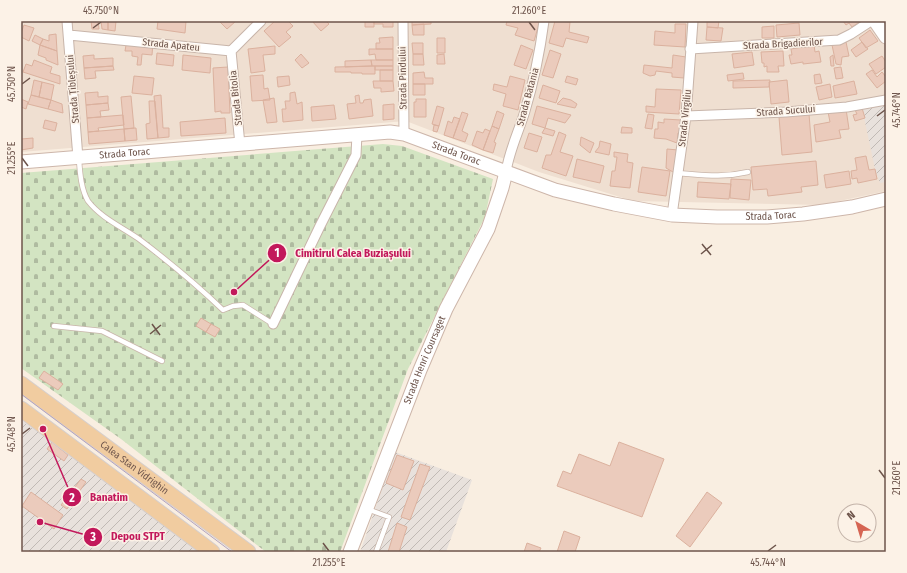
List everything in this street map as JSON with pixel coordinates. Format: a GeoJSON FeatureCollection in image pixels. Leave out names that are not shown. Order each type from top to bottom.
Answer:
{"type":"FeatureCollection","features":[{"type":"Feature","properties":{"kind":"main road","name":"Calea Stan Vidrighin"},"geometry":{"type":"LineString","coordinates":[[21,384],[248,552]]}},
{"type":"Feature","properties":{"kind":"main road","name":"Calea Stan Vidrighin"},"geometry":{"type":"LineString","coordinates":[[21,408],[212,552]]}},
{"type":"Feature","properties":{"kind":"street","name":"Strada Țibleșului"},"geometry":{"type":"LineString","coordinates":[[67,21],[78,158]]}},
{"type":"Feature","properties":{"kind":"street"},"geometry":{"type":"LineString","coordinates":[[231,51],[261,21]]}},
{"type":"Feature","properties":{"kind":"street","name":"Strada Pindului"},"geometry":{"type":"LineString","coordinates":[[403,21],[404,134]]}},
{"type":"Feature","properties":{"kind":"street","name":"Strada Batania"},"geometry":{"type":"LineString","coordinates":[[506,172],[508,161],[527,105],[535,72],[544,21]]}},
{"type":"Feature","properties":{"kind":"street","name":"Strada Virgiliu"},"geometry":{"type":"LineString","coordinates":[[672,215],[686,116],[693,21]]}},
{"type":"Feature","properties":{"kind":"street","name":"Strada Brigadierilor"},"geometry":{"type":"LineString","coordinates":[[690,49],[839,40],[871,21]]}},
{"type":"Feature","properties":{"kind":"street"},"geometry":{"type":"LineString","coordinates":[[876,21],[886,37]]}},
{"type":"Feature","properties":{"kind":"street","name":"Strada Apateu"},"geometry":{"type":"LineString","coordinates":[[68,35],[231,51]]}},
{"type":"Feature","properties":{"kind":"street","name":"Strada Bitolia"},"geometry":{"type":"LineString","coordinates":[[231,51],[240,145]]}},
{"type":"Feature","properties":{"kind":"street","name":"Strada Sucului"},"geometry":{"type":"LineString","coordinates":[[686,116],[786,112],[847,107],[886,100]]}},
{"type":"Feature","properties":{"kind":"street","name":"Strada Torac"},"geometry":{"type":"LineString","coordinates":[[21,162],[390,132],[404,134],[555,190],[614,204],[672,215],[767,217],[803,214],[852,207],[886,199]]}},
{"type":"Feature","properties":{"kind":"street"},"geometry":{"type":"LineString","coordinates":[[274,324],[320,226],[356,155],[357,134]]}},
{"type":"Feature","properties":{"kind":"street","name":"Strada Henri Coursaget"},"geometry":{"type":"LineString","coordinates":[[350,552],[420,370],[446,309],[488,230],[506,172]]}},
{"type":"Feature","properties":{"kind":"lane"},"geometry":{"type":"LineString","coordinates":[[78,158],[85,194],[89,202],[105,216],[138,238],[184,274],[223,310],[233,306],[243,305],[274,324]]}},
{"type":"Feature","properties":{"kind":"lane"},"geometry":{"type":"LineString","coordinates":[[678,173],[721,177],[748,172]]}},
{"type":"Feature","properties":{"kind":"lane"},"geometry":{"type":"LineString","coordinates":[[54,326],[102,331],[162,361]]}},
{"type":"Feature","properties":{"kind":"lane"},"geometry":{"type":"LineString","coordinates":[[366,509],[389,517],[376,552]]}},
{"type":"Feature","properties":{"kind":"shaded area"},"geometry":{"type":"Polygon","coordinates":[[[21,21],[886,21],[886,191],[821,205],[633,201],[539,172],[406,121],[21,152],[21,21]]]}},
{"type":"Feature","properties":{"kind":"shaded area"},"geometry":{"type":"Polygon","coordinates":[[[886,102],[886,182],[880,183],[875,169],[862,108],[886,102]]]}},
{"type":"Feature","properties":{"kind":"shaded area"},"geometry":{"type":"Polygon","coordinates":[[[21,420],[39,432],[199,552],[21,552],[21,420]]]}},
{"type":"Feature","properties":{"kind":"shaded area"},"geometry":{"type":"Polygon","coordinates":[[[395,452],[472,480],[446,552],[360,552],[395,452]]]}},
{"type":"Feature","properties":{"kind":"green space"},"geometry":{"type":"Polygon","coordinates":[[[383,144],[402,146],[493,179],[485,217],[408,369],[340,552],[266,552],[121,439],[21,368],[21,173],[383,144]]]}},
{"type":"Feature","properties":{"kind":"building"},"geometry":{"type":"Polygon","coordinates":[[[91,21],[98,21],[99,29],[92,29],[91,21]]]}},
{"type":"Feature","properties":{"kind":"building"},"geometry":{"type":"Polygon","coordinates":[[[101,21],[108,21],[108,30],[102,29],[101,21]]]}},
{"type":"Feature","properties":{"kind":"building"},"geometry":{"type":"Polygon","coordinates":[[[108,21],[116,21],[115,31],[108,30],[108,21]]]}},
{"type":"Feature","properties":{"kind":"building"},"geometry":{"type":"Polygon","coordinates":[[[158,21],[186,21],[185,33],[157,29],[158,21]]]}},
{"type":"Feature","properties":{"kind":"building"},"geometry":{"type":"Polygon","coordinates":[[[219,21],[236,21],[227,29],[219,21]]]}},
{"type":"Feature","properties":{"kind":"building"},"geometry":{"type":"Polygon","coordinates":[[[275,21],[288,21],[293,26],[286,32],[291,37],[279,47],[264,31],[275,21]]]}},
{"type":"Feature","properties":{"kind":"building"},"geometry":{"type":"Polygon","coordinates":[[[312,21],[326,21],[329,24],[321,31],[312,21]]]}},
{"type":"Feature","properties":{"kind":"building"},"geometry":{"type":"Polygon","coordinates":[[[365,21],[374,21],[374,27],[365,27],[365,21]]]}},
{"type":"Feature","properties":{"kind":"building"},"geometry":{"type":"Polygon","coordinates":[[[374,21],[393,21],[393,27],[383,27],[383,24],[374,24],[374,21]]]}},
{"type":"Feature","properties":{"kind":"building"},"geometry":{"type":"Polygon","coordinates":[[[412,21],[431,21],[431,24],[412,25],[412,21]]]}},
{"type":"Feature","properties":{"kind":"building"},"geometry":{"type":"Polygon","coordinates":[[[507,21],[540,21],[534,41],[515,35],[518,28],[506,25],[507,21]]]}},
{"type":"Feature","properties":{"kind":"building"},"geometry":{"type":"Polygon","coordinates":[[[555,21],[570,22],[569,32],[589,37],[587,43],[566,38],[563,47],[549,43],[555,21]]]}},
{"type":"Feature","properties":{"kind":"building"},"geometry":{"type":"Polygon","coordinates":[[[707,21],[719,21],[718,28],[707,27],[707,21]]]}},
{"type":"Feature","properties":{"kind":"building"},"geometry":{"type":"Polygon","coordinates":[[[843,21],[861,21],[852,27],[849,23],[846,25],[843,21]]]}},
{"type":"Feature","properties":{"kind":"building"},"geometry":{"type":"Polygon","coordinates":[[[799,23],[800,35],[777,37],[776,25],[799,23]]]}},
{"type":"Feature","properties":{"kind":"building"},"geometry":{"type":"Polygon","coordinates":[[[424,24],[424,35],[413,35],[412,25],[424,24]]]}},
{"type":"Feature","properties":{"kind":"building"},"geometry":{"type":"Polygon","coordinates":[[[675,24],[686,24],[685,47],[654,45],[655,31],[675,33],[675,24]]]}},
{"type":"Feature","properties":{"kind":"building"},"geometry":{"type":"Polygon","coordinates":[[[24,25],[34,28],[29,41],[21,37],[24,25]]]}},
{"type":"Feature","properties":{"kind":"building"},"geometry":{"type":"Polygon","coordinates":[[[774,26],[774,38],[762,38],[762,27],[774,26]]]}},
{"type":"Feature","properties":{"kind":"building"},"geometry":{"type":"Polygon","coordinates":[[[707,27],[723,28],[721,41],[706,40],[707,27]]]}},
{"type":"Feature","properties":{"kind":"building"},"geometry":{"type":"Polygon","coordinates":[[[870,30],[878,41],[866,48],[859,38],[870,30]]]}},
{"type":"Feature","properties":{"kind":"building"},"geometry":{"type":"Polygon","coordinates":[[[56,34],[57,51],[40,45],[43,39],[49,41],[49,35],[56,34]]]}},
{"type":"Feature","properties":{"kind":"building"},"geometry":{"type":"Polygon","coordinates":[[[35,35],[43,39],[40,45],[32,41],[35,35]]]}},
{"type":"Feature","properties":{"kind":"building"},"geometry":{"type":"Polygon","coordinates":[[[393,37],[393,49],[376,49],[376,43],[380,43],[379,38],[393,37]]]}},
{"type":"Feature","properties":{"kind":"building"},"geometry":{"type":"Polygon","coordinates":[[[437,38],[445,38],[445,53],[437,53],[437,38]]]}},
{"type":"Feature","properties":{"kind":"building"},"geometry":{"type":"Polygon","coordinates":[[[153,42],[152,55],[142,54],[141,65],[137,65],[138,57],[132,56],[132,51],[125,51],[126,45],[153,42]]]}},
{"type":"Feature","properties":{"kind":"building"},"geometry":{"type":"Polygon","coordinates":[[[846,42],[849,56],[842,57],[841,65],[836,64],[832,45],[846,42]]]}},
{"type":"Feature","properties":{"kind":"building"},"geometry":{"type":"Polygon","coordinates":[[[862,42],[868,49],[856,57],[851,50],[862,42]]]}},
{"type":"Feature","properties":{"kind":"building"},"geometry":{"type":"Polygon","coordinates":[[[412,43],[423,43],[423,54],[413,54],[412,43]]]}},
{"type":"Feature","properties":{"kind":"building"},"geometry":{"type":"Polygon","coordinates":[[[40,45],[57,51],[58,65],[38,55],[40,45]]]}},
{"type":"Feature","properties":{"kind":"building"},"geometry":{"type":"Polygon","coordinates":[[[521,45],[533,50],[526,69],[514,65],[521,45]]]}},
{"type":"Feature","properties":{"kind":"building"},"geometry":{"type":"Polygon","coordinates":[[[814,45],[815,52],[819,51],[821,62],[791,64],[789,55],[792,55],[791,49],[814,45]]]}},
{"type":"Feature","properties":{"kind":"building"},"geometry":{"type":"Polygon","coordinates":[[[275,46],[275,54],[263,55],[265,71],[251,73],[248,49],[275,46]]]}},
{"type":"Feature","properties":{"kind":"building"},"geometry":{"type":"Polygon","coordinates":[[[369,49],[393,49],[393,60],[376,60],[375,54],[369,55],[369,49]]]}},
{"type":"Feature","properties":{"kind":"building"},"geometry":{"type":"Polygon","coordinates":[[[550,50],[561,54],[553,78],[542,75],[550,50]]]}},
{"type":"Feature","properties":{"kind":"building"},"geometry":{"type":"Polygon","coordinates":[[[783,51],[784,66],[778,66],[779,72],[767,72],[767,66],[764,67],[764,63],[762,63],[761,52],[783,51]]]}},
{"type":"Feature","properties":{"kind":"building"},"geometry":{"type":"Polygon","coordinates":[[[752,52],[754,65],[734,68],[732,54],[752,52]]]}},
{"type":"Feature","properties":{"kind":"building"},"geometry":{"type":"Polygon","coordinates":[[[157,53],[174,55],[173,66],[156,64],[157,53]]]}},
{"type":"Feature","properties":{"kind":"building"},"geometry":{"type":"Polygon","coordinates":[[[301,54],[309,63],[302,68],[295,60],[301,54]]]}},
{"type":"Feature","properties":{"kind":"building"},"geometry":{"type":"Polygon","coordinates":[[[413,54],[423,54],[424,65],[413,65],[413,54]]]}},
{"type":"Feature","properties":{"kind":"building"},"geometry":{"type":"Polygon","coordinates":[[[444,54],[445,64],[437,64],[437,55],[444,54]]]}},
{"type":"Feature","properties":{"kind":"building"},"geometry":{"type":"Polygon","coordinates":[[[94,55],[94,59],[113,58],[113,66],[84,68],[83,56],[94,55]]]}},
{"type":"Feature","properties":{"kind":"building"},"geometry":{"type":"Polygon","coordinates":[[[183,55],[211,58],[210,73],[182,70],[183,55]]]}},
{"type":"Feature","properties":{"kind":"building"},"geometry":{"type":"Polygon","coordinates":[[[673,55],[686,57],[684,78],[672,77],[672,73],[656,71],[655,75],[650,76],[643,73],[644,65],[672,68],[673,55]]]}},
{"type":"Feature","properties":{"kind":"building"},"geometry":{"type":"Polygon","coordinates":[[[833,55],[834,66],[831,66],[830,57],[833,55]]]}},
{"type":"Feature","properties":{"kind":"building"},"geometry":{"type":"Polygon","coordinates":[[[882,56],[886,62],[886,67],[876,74],[869,64],[882,56]]]}},
{"type":"Feature","properties":{"kind":"building"},"geometry":{"type":"Polygon","coordinates":[[[34,60],[52,67],[50,73],[60,76],[60,84],[23,72],[26,64],[32,66],[34,60]]]}},
{"type":"Feature","properties":{"kind":"building"},"geometry":{"type":"Polygon","coordinates":[[[371,60],[372,66],[345,67],[345,61],[371,60]]]}},
{"type":"Feature","properties":{"kind":"building"},"geometry":{"type":"Polygon","coordinates":[[[371,60],[393,60],[393,66],[372,66],[371,60]]]}},
{"type":"Feature","properties":{"kind":"building"},"geometry":{"type":"Polygon","coordinates":[[[113,66],[114,70],[95,71],[96,78],[85,79],[84,68],[113,66]]]}},
{"type":"Feature","properties":{"kind":"building"},"geometry":{"type":"Polygon","coordinates":[[[375,66],[375,74],[335,72],[335,67],[375,66]]]}},
{"type":"Feature","properties":{"kind":"building"},"geometry":{"type":"Polygon","coordinates":[[[375,66],[393,66],[393,70],[375,70],[375,66]]]}},
{"type":"Feature","properties":{"kind":"building"},"geometry":{"type":"Polygon","coordinates":[[[228,67],[230,113],[221,113],[221,111],[215,112],[213,68],[228,67]]]}},
{"type":"Feature","properties":{"kind":"building"},"geometry":{"type":"Polygon","coordinates":[[[841,67],[843,78],[836,79],[834,68],[841,67]]]}},
{"type":"Feature","properties":{"kind":"building"},"geometry":{"type":"Polygon","coordinates":[[[380,70],[393,70],[393,81],[380,81],[380,70]]]}},
{"type":"Feature","properties":{"kind":"building"},"geometry":{"type":"Polygon","coordinates":[[[872,70],[877,77],[882,72],[886,77],[886,81],[877,88],[866,74],[872,70]]]}},
{"type":"Feature","properties":{"kind":"building"},"geometry":{"type":"Polygon","coordinates":[[[424,72],[425,78],[433,78],[433,84],[413,84],[413,73],[424,72]]]}},
{"type":"Feature","properties":{"kind":"building"},"geometry":{"type":"Polygon","coordinates":[[[743,73],[744,79],[728,81],[727,75],[743,73]]]}},
{"type":"Feature","properties":{"kind":"building"},"geometry":{"type":"Polygon","coordinates":[[[820,74],[822,83],[815,84],[814,75],[820,74]]]}},
{"type":"Feature","properties":{"kind":"building"},"geometry":{"type":"Polygon","coordinates":[[[263,75],[264,89],[268,88],[270,100],[252,101],[250,76],[263,75]]]}},
{"type":"Feature","properties":{"kind":"building"},"geometry":{"type":"Polygon","coordinates":[[[134,76],[154,78],[152,95],[132,93],[134,76]]]}},
{"type":"Feature","properties":{"kind":"building"},"geometry":{"type":"Polygon","coordinates":[[[289,76],[290,85],[278,87],[277,77],[289,76]]]}},
{"type":"Feature","properties":{"kind":"building"},"geometry":{"type":"Polygon","coordinates":[[[510,76],[525,80],[518,110],[503,106],[506,94],[493,90],[494,84],[507,87],[510,76]]]}},
{"type":"Feature","properties":{"kind":"building"},"geometry":{"type":"Polygon","coordinates":[[[567,76],[578,79],[576,85],[565,82],[567,76]]]}},
{"type":"Feature","properties":{"kind":"building"},"geometry":{"type":"Polygon","coordinates":[[[34,80],[42,82],[39,97],[31,95],[34,80]]]}},
{"type":"Feature","properties":{"kind":"building"},"geometry":{"type":"Polygon","coordinates":[[[770,80],[769,87],[733,88],[733,81],[770,80]]]}},
{"type":"Feature","properties":{"kind":"building"},"geometry":{"type":"Polygon","coordinates":[[[787,80],[789,102],[771,104],[769,82],[787,80]]]}},
{"type":"Feature","properties":{"kind":"building"},"geometry":{"type":"Polygon","coordinates":[[[373,81],[393,81],[394,91],[381,92],[381,88],[374,88],[373,81]]]}},
{"type":"Feature","properties":{"kind":"building"},"geometry":{"type":"Polygon","coordinates":[[[854,81],[857,94],[835,98],[833,86],[854,81]]]}},
{"type":"Feature","properties":{"kind":"building"},"geometry":{"type":"Polygon","coordinates":[[[42,82],[54,85],[51,100],[39,97],[42,82]]]}},
{"type":"Feature","properties":{"kind":"building"},"geometry":{"type":"Polygon","coordinates":[[[413,84],[425,84],[425,95],[413,95],[413,84]]]}},
{"type":"Feature","properties":{"kind":"building"},"geometry":{"type":"Polygon","coordinates":[[[830,84],[832,97],[819,100],[816,87],[830,84]]]}},
{"type":"Feature","properties":{"kind":"building"},"geometry":{"type":"Polygon","coordinates":[[[543,85],[560,91],[556,103],[539,98],[543,85]]]}},
{"type":"Feature","properties":{"kind":"building"},"geometry":{"type":"Polygon","coordinates":[[[656,89],[681,90],[679,114],[646,112],[646,106],[655,107],[656,89]]]}},
{"type":"Feature","properties":{"kind":"building"},"geometry":{"type":"Polygon","coordinates":[[[98,92],[98,97],[108,96],[108,103],[86,105],[85,93],[98,92]]]}},
{"type":"Feature","properties":{"kind":"building"},"geometry":{"type":"Polygon","coordinates":[[[295,92],[297,104],[302,102],[303,120],[283,122],[282,109],[286,109],[285,101],[290,101],[290,93],[295,92]]]}},
{"type":"Feature","properties":{"kind":"building"},"geometry":{"type":"Polygon","coordinates":[[[31,95],[51,100],[48,109],[28,104],[31,95]]]}},
{"type":"Feature","properties":{"kind":"building"},"geometry":{"type":"Polygon","coordinates":[[[161,95],[163,128],[169,128],[169,137],[158,138],[154,96],[161,95]]]}},
{"type":"Feature","properties":{"kind":"building"},"geometry":{"type":"Polygon","coordinates":[[[359,95],[360,103],[363,103],[364,100],[371,99],[373,116],[349,119],[347,104],[356,103],[355,96],[359,95]]]}},
{"type":"Feature","properties":{"kind":"building"},"geometry":{"type":"Polygon","coordinates":[[[131,96],[134,128],[124,129],[121,97],[131,96]]]}},
{"type":"Feature","properties":{"kind":"building"},"geometry":{"type":"Polygon","coordinates":[[[274,98],[277,122],[267,123],[263,100],[274,98]]]}},
{"type":"Feature","properties":{"kind":"building"},"geometry":{"type":"Polygon","coordinates":[[[563,98],[571,100],[577,104],[575,108],[557,104],[563,98]]]}},
{"type":"Feature","properties":{"kind":"building"},"geometry":{"type":"Polygon","coordinates":[[[21,99],[28,102],[26,109],[21,107],[21,99]]]}},
{"type":"Feature","properties":{"kind":"building"},"geometry":{"type":"Polygon","coordinates":[[[416,99],[426,99],[426,117],[414,117],[414,102],[416,102],[416,99]]]}},
{"type":"Feature","properties":{"kind":"building"},"geometry":{"type":"Polygon","coordinates":[[[51,100],[62,104],[63,113],[48,109],[51,100]]]}},
{"type":"Feature","properties":{"kind":"building"},"geometry":{"type":"Polygon","coordinates":[[[149,101],[155,101],[158,138],[147,139],[146,124],[150,123],[149,101]]]}},
{"type":"Feature","properties":{"kind":"building"},"geometry":{"type":"Polygon","coordinates":[[[108,103],[109,110],[100,111],[101,117],[87,118],[86,105],[108,103]]]}},
{"type":"Feature","properties":{"kind":"building"},"geometry":{"type":"Polygon","coordinates":[[[394,104],[394,119],[383,120],[383,105],[394,104]]]}},
{"type":"Feature","properties":{"kind":"building"},"geometry":{"type":"Polygon","coordinates":[[[334,105],[336,119],[312,121],[311,107],[334,105]]]}},
{"type":"Feature","properties":{"kind":"building"},"geometry":{"type":"Polygon","coordinates":[[[437,106],[444,108],[439,126],[432,124],[437,106]]]}},
{"type":"Feature","properties":{"kind":"building"},"geometry":{"type":"Polygon","coordinates":[[[537,106],[571,115],[565,123],[548,118],[545,128],[532,124],[537,106]]]}},
{"type":"Feature","properties":{"kind":"building"},"geometry":{"type":"Polygon","coordinates":[[[862,108],[865,118],[855,121],[853,115],[857,114],[855,110],[862,108]]]}},
{"type":"Feature","properties":{"kind":"building"},"geometry":{"type":"Polygon","coordinates":[[[846,109],[849,129],[839,130],[841,138],[816,142],[814,125],[830,122],[828,112],[846,109]]]}},
{"type":"Feature","properties":{"kind":"building"},"geometry":{"type":"Polygon","coordinates":[[[497,111],[504,114],[499,129],[492,126],[497,111]]]}},
{"type":"Feature","properties":{"kind":"building"},"geometry":{"type":"Polygon","coordinates":[[[462,112],[468,114],[462,131],[468,134],[465,142],[453,138],[462,112]]]}},
{"type":"Feature","properties":{"kind":"building"},"geometry":{"type":"Polygon","coordinates":[[[648,114],[654,115],[652,129],[645,128],[648,114]]]}},
{"type":"Feature","properties":{"kind":"building"},"geometry":{"type":"Polygon","coordinates":[[[809,114],[812,152],[782,155],[779,117],[809,114]]]}},
{"type":"Feature","properties":{"kind":"building"},"geometry":{"type":"Polygon","coordinates":[[[123,115],[124,125],[98,128],[99,131],[88,132],[87,118],[123,115]]]}},
{"type":"Feature","properties":{"kind":"building"},"geometry":{"type":"Polygon","coordinates":[[[454,117],[460,119],[453,138],[444,135],[448,121],[452,123],[454,117]]]}},
{"type":"Feature","properties":{"kind":"building"},"geometry":{"type":"Polygon","coordinates":[[[225,118],[226,133],[181,136],[180,122],[225,118]]]}},
{"type":"Feature","properties":{"kind":"building"},"geometry":{"type":"Polygon","coordinates":[[[664,119],[681,120],[677,143],[666,139],[654,138],[655,129],[658,129],[658,122],[664,123],[664,119]]]}},
{"type":"Feature","properties":{"kind":"building"},"geometry":{"type":"Polygon","coordinates":[[[45,120],[57,123],[55,131],[43,128],[45,120]]]}},
{"type":"Feature","properties":{"kind":"building"},"geometry":{"type":"Polygon","coordinates":[[[434,125],[439,126],[437,132],[433,131],[434,125]]]}},
{"type":"Feature","properties":{"kind":"building"},"geometry":{"type":"Polygon","coordinates":[[[492,126],[499,129],[494,142],[496,143],[493,153],[483,150],[492,126]]]}},
{"type":"Feature","properties":{"kind":"building"},"geometry":{"type":"Polygon","coordinates":[[[622,127],[632,128],[632,133],[621,133],[622,127]]]}},
{"type":"Feature","properties":{"kind":"building"},"geometry":{"type":"Polygon","coordinates":[[[136,128],[137,140],[125,141],[124,129],[136,128]]]}},
{"type":"Feature","properties":{"kind":"building"},"geometry":{"type":"Polygon","coordinates":[[[545,128],[555,131],[553,136],[542,133],[545,128]]]}},
{"type":"Feature","properties":{"kind":"building"},"geometry":{"type":"Polygon","coordinates":[[[124,129],[125,141],[89,144],[88,132],[124,129]]]}},
{"type":"Feature","properties":{"kind":"building"},"geometry":{"type":"Polygon","coordinates":[[[485,129],[490,131],[483,150],[472,145],[477,131],[483,133],[485,129]]]}},
{"type":"Feature","properties":{"kind":"building"},"geometry":{"type":"Polygon","coordinates":[[[559,132],[566,135],[560,152],[573,156],[566,176],[542,168],[546,155],[551,155],[559,132]]]}},
{"type":"Feature","properties":{"kind":"building"},"geometry":{"type":"Polygon","coordinates":[[[529,133],[542,137],[537,152],[524,148],[529,133]]]}},
{"type":"Feature","properties":{"kind":"building"},"geometry":{"type":"Polygon","coordinates":[[[581,137],[594,143],[590,153],[580,145],[581,137]]]}},
{"type":"Feature","properties":{"kind":"building"},"geometry":{"type":"Polygon","coordinates":[[[33,138],[33,148],[21,150],[21,139],[33,138]]]}},
{"type":"Feature","properties":{"kind":"building"},"geometry":{"type":"Polygon","coordinates":[[[600,141],[611,144],[609,155],[595,152],[599,147],[600,141]]]}},
{"type":"Feature","properties":{"kind":"building"},"geometry":{"type":"Polygon","coordinates":[[[667,149],[678,150],[677,171],[673,172],[666,168],[667,149]]]}},
{"type":"Feature","properties":{"kind":"building"},"geometry":{"type":"Polygon","coordinates":[[[614,152],[628,154],[627,162],[633,163],[630,188],[610,186],[612,171],[615,171],[617,157],[614,157],[614,152]]]}},
{"type":"Feature","properties":{"kind":"building"},"geometry":{"type":"Polygon","coordinates":[[[866,156],[869,170],[875,169],[877,179],[858,183],[857,178],[852,179],[851,171],[857,170],[855,158],[866,156]]]}},
{"type":"Feature","properties":{"kind":"building"},"geometry":{"type":"Polygon","coordinates":[[[577,159],[604,166],[600,183],[573,177],[577,159]]]}},
{"type":"Feature","properties":{"kind":"building"},"geometry":{"type":"Polygon","coordinates":[[[816,161],[818,185],[801,187],[802,192],[768,196],[767,189],[753,190],[751,167],[816,161]]]}},
{"type":"Feature","properties":{"kind":"building"},"geometry":{"type":"Polygon","coordinates":[[[642,167],[670,171],[666,196],[638,192],[642,167]]]}},
{"type":"Feature","properties":{"kind":"building"},"geometry":{"type":"Polygon","coordinates":[[[849,171],[851,184],[826,188],[824,175],[849,171]]]}},
{"type":"Feature","properties":{"kind":"building"},"geometry":{"type":"Polygon","coordinates":[[[731,179],[751,180],[749,200],[730,198],[731,179]]]}},
{"type":"Feature","properties":{"kind":"building"},"geometry":{"type":"Polygon","coordinates":[[[698,182],[731,184],[729,199],[697,197],[698,182]]]}},
{"type":"Feature","properties":{"kind":"building"},"geometry":{"type":"Polygon","coordinates":[[[201,318],[211,324],[206,332],[196,326],[201,318]]]}},
{"type":"Feature","properties":{"kind":"building"},"geometry":{"type":"Polygon","coordinates":[[[211,324],[220,329],[215,337],[206,332],[211,324]]]}},
{"type":"Feature","properties":{"kind":"building"},"geometry":{"type":"Polygon","coordinates":[[[44,371],[63,384],[58,390],[39,378],[44,371]]]}},
{"type":"Feature","properties":{"kind":"building"},"geometry":{"type":"Polygon","coordinates":[[[52,442],[68,455],[64,461],[47,449],[52,442]]]}},
{"type":"Feature","properties":{"kind":"building"},"geometry":{"type":"Polygon","coordinates":[[[619,442],[664,459],[642,517],[557,486],[563,471],[571,474],[579,454],[610,466],[619,442]]]}},
{"type":"Feature","properties":{"kind":"building"},"geometry":{"type":"Polygon","coordinates":[[[397,455],[414,461],[403,490],[386,483],[397,455]]]}},
{"type":"Feature","properties":{"kind":"building"},"geometry":{"type":"Polygon","coordinates":[[[420,464],[430,467],[410,520],[401,517],[420,464]]]}},
{"type":"Feature","properties":{"kind":"building"},"geometry":{"type":"Polygon","coordinates":[[[81,479],[86,482],[67,509],[61,505],[81,479]]]}},
{"type":"Feature","properties":{"kind":"building"},"geometry":{"type":"Polygon","coordinates":[[[31,492],[63,515],[54,529],[22,506],[31,492]]]}},
{"type":"Feature","properties":{"kind":"building"},"geometry":{"type":"Polygon","coordinates":[[[707,492],[722,503],[690,547],[676,536],[707,492]]]}},
{"type":"Feature","properties":{"kind":"building"},"geometry":{"type":"Polygon","coordinates":[[[397,523],[407,527],[399,552],[388,552],[397,523]]]}},
{"type":"Feature","properties":{"kind":"building"},"geometry":{"type":"Polygon","coordinates":[[[564,531],[580,537],[575,552],[557,552],[564,531]]]}},
{"type":"Feature","properties":{"kind":"building"},"geometry":{"type":"Polygon","coordinates":[[[527,543],[541,548],[539,552],[524,552],[527,543]]]}},
{"type":"Feature","properties":{"kind":"tram line"},"geometry":{"type":"LineString","coordinates":[[21,394],[232,552]]}},
{"type":"Feature","properties":{"kind":"place","name":"Cimitirul Calea Buziașului"},"geometry":{"type":"Point","coordinates":[234,292]}},
{"type":"Feature","properties":{"kind":"place","name":"Banatim"},"geometry":{"type":"Point","coordinates":[43,429]}},
{"type":"Feature","properties":{"kind":"place","name":"Depou STPT"},"geometry":{"type":"Point","coordinates":[40,522]}}]}
